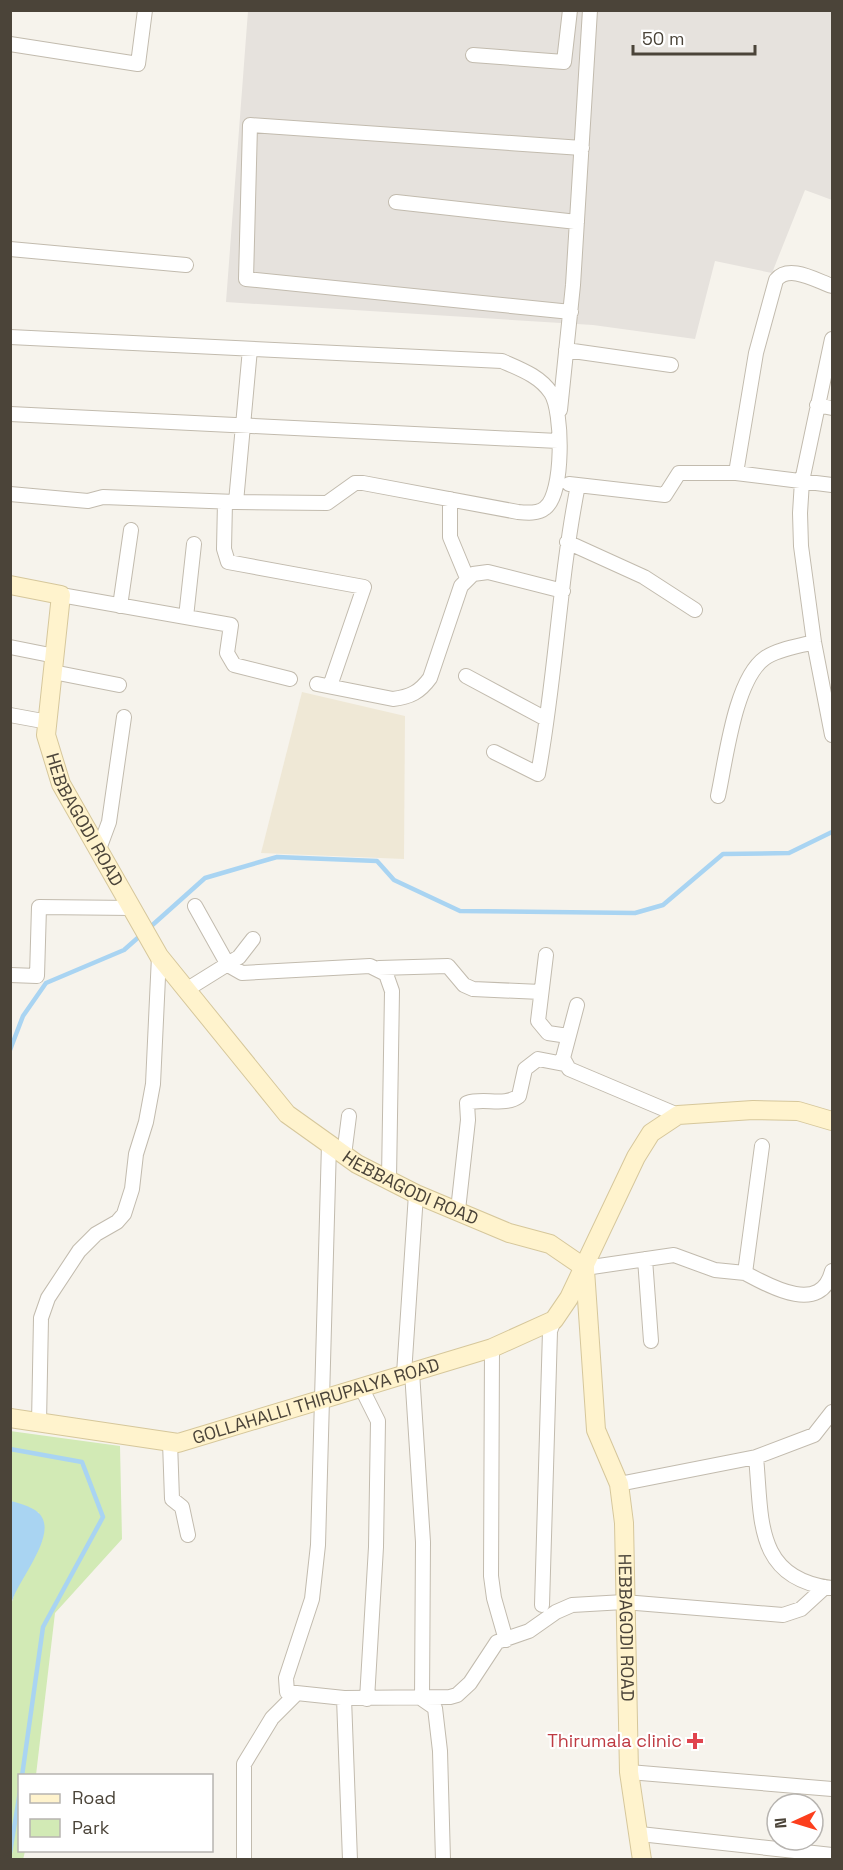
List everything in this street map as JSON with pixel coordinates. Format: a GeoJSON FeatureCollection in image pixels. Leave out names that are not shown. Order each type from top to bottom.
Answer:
{"type":"FeatureCollection","features":[{"type":"Feature","properties":{"kind":"street"},"geometry":{"type":"LineString","coordinates":[[10,44],[138,64],[145,10]]}},
{"type":"Feature","properties":{"kind":"street"},"geometry":{"type":"LineString","coordinates":[[473,55],[564,62],[570,10]]}},
{"type":"Feature","properties":{"kind":"street"},"geometry":{"type":"LineString","coordinates":[[10,494],[88,501],[103,497],[320,504],[333,500],[355,483],[363,483],[518,512],[533,513],[546,508],[554,496],[557,483],[560,412],[571,312],[590,10]]}},
{"type":"Feature","properties":{"kind":"street"},"geometry":{"type":"LineString","coordinates":[[571,312],[246,279],[250,125],[582,148]]}},
{"type":"Feature","properties":{"kind":"street"},"geometry":{"type":"LineString","coordinates":[[396,202],[577,222]]}},
{"type":"Feature","properties":{"kind":"street"},"geometry":{"type":"LineString","coordinates":[[10,249],[186,265]]}},
{"type":"Feature","properties":{"kind":"street"},"geometry":{"type":"LineString","coordinates":[[736,473],[756,353],[776,280],[781,273],[789,272],[832,286]]}},
{"type":"Feature","properties":{"kind":"street"},"geometry":{"type":"LineString","coordinates":[[10,336],[250,350],[502,361],[522,369],[544,383],[556,401],[560,412]]}},
{"type":"Feature","properties":{"kind":"street"},"geometry":{"type":"LineString","coordinates":[[832,339],[802,481],[801,546],[814,642],[832,735]]}},
{"type":"Feature","properties":{"kind":"street"},"geometry":{"type":"LineString","coordinates":[[250,350],[243,426],[224,549],[228,562],[364,587],[323,685],[393,699],[404,698],[422,689],[430,678],[461,586],[473,574],[488,572],[563,591]]}},
{"type":"Feature","properties":{"kind":"street"},"geometry":{"type":"LineString","coordinates":[[566,350],[671,364]]}},
{"type":"Feature","properties":{"kind":"street"},"geometry":{"type":"LineString","coordinates":[[817,405],[832,408]]}},
{"type":"Feature","properties":{"kind":"street"},"geometry":{"type":"LineString","coordinates":[[10,414],[558,441]]}},
{"type":"Feature","properties":{"kind":"street"},"geometry":{"type":"LineString","coordinates":[[557,483],[665,495],[679,473],[736,473],[832,485]]}},
{"type":"Feature","properties":{"kind":"street"},"geometry":{"type":"LineString","coordinates":[[494,752],[538,774],[563,591],[567,542],[578,485]]}},
{"type":"Feature","properties":{"kind":"street"},"geometry":{"type":"LineString","coordinates":[[450,500],[450,537],[467,578]]}},
{"type":"Feature","properties":{"kind":"street"},"geometry":{"type":"LineString","coordinates":[[120,606],[131,530]]}},
{"type":"Feature","properties":{"kind":"street"},"geometry":{"type":"LineString","coordinates":[[567,542],[644,577],[695,610]]}},
{"type":"Feature","properties":{"kind":"street"},"geometry":{"type":"LineString","coordinates":[[186,617],[194,544]]}},
{"type":"Feature","properties":{"kind":"street"},"geometry":{"type":"LineString","coordinates":[[10,585],[231,625],[227,653],[234,665],[290,679]]}},
{"type":"Feature","properties":{"kind":"street","name":"HEBBAGODI ROAD"},"geometry":{"type":"LineString","coordinates":[[61,595],[46,735],[61,784],[159,956],[287,1114],[344,1155],[416,1194],[509,1233],[550,1244],[585,1268],[596,1430],[619,1484],[624,1523],[629,1772],[640,1834],[642,1860]]}},
{"type":"Feature","properties":{"kind":"street"},"geometry":{"type":"LineString","coordinates":[[718,796],[740,699],[753,668],[768,656],[814,642]]}},
{"type":"Feature","properties":{"kind":"street"},"geometry":{"type":"LineString","coordinates":[[10,647],[119,685]]}},
{"type":"Feature","properties":{"kind":"street"},"geometry":{"type":"LineString","coordinates":[[466,676],[546,719]]}},
{"type":"Feature","properties":{"kind":"street"},"geometry":{"type":"LineString","coordinates":[[10,715],[48,722]]}},
{"type":"Feature","properties":{"kind":"street"},"geometry":{"type":"LineString","coordinates":[[99,849],[109,822],[124,717]]}},
{"type":"Feature","properties":{"kind":"street"},"geometry":{"type":"LineString","coordinates":[[195,906],[228,965],[242,973],[370,966],[379,968],[447,966],[464,985],[473,989],[541,992]]}},
{"type":"Feature","properties":{"kind":"street"},"geometry":{"type":"LineString","coordinates":[[10,975],[37,976],[39,907],[132,908]]}},
{"type":"Feature","properties":{"kind":"street"},"geometry":{"type":"LineString","coordinates":[[186,990],[239,957],[253,939]]}},
{"type":"Feature","properties":{"kind":"street"},"geometry":{"type":"LineString","coordinates":[[546,955],[537,1014],[540,1025],[548,1033],[568,1036]]}},
{"type":"Feature","properties":{"kind":"street"},"geometry":{"type":"LineString","coordinates":[[39,1423],[41,1318],[48,1298],[80,1251],[96,1234],[117,1222],[124,1214],[132,1189],[136,1154],[153,1084],[159,956]]}},
{"type":"Feature","properties":{"kind":"street"},"geometry":{"type":"LineString","coordinates":[[379,968],[386,974],[392,991],[389,1179]]}},
{"type":"Feature","properties":{"kind":"street"},"geometry":{"type":"LineString","coordinates":[[564,1064],[563,1058],[577,1005]]}},
{"type":"Feature","properties":{"kind":"street"},"geometry":{"type":"LineString","coordinates":[[458,1210],[468,1120],[467,1103],[477,1100],[509,1102],[514,1100],[519,1096],[525,1069],[538,1059],[564,1064],[574,1072],[678,1115],[753,1110],[798,1111],[832,1121]]}},
{"type":"Feature","properties":{"kind":"street"},"geometry":{"type":"LineString","coordinates":[[542,1605],[550,1331],[554,1320],[585,1268],[636,1157],[651,1133],[678,1115]]}},
{"type":"Feature","properties":{"kind":"street"},"geometry":{"type":"LineString","coordinates":[[344,1155],[349,1116]]}},
{"type":"Feature","properties":{"kind":"street"},"geometry":{"type":"LineString","coordinates":[[329,1144],[320,1401],[320,1488],[315,1578],[312,1599],[286,1678],[287,1692],[295,1695],[367,1699],[422,1699],[457,1695],[470,1683],[498,1642],[529,1631],[565,1607],[624,1602],[783,1615],[801,1608],[829,1588]]}},
{"type":"Feature","properties":{"kind":"street"},"geometry":{"type":"LineString","coordinates":[[745,1273],[762,1146]]}},
{"type":"Feature","properties":{"kind":"street"},"geometry":{"type":"LineString","coordinates":[[416,1194],[408,1373],[423,1542],[422,1699]]}},
{"type":"Feature","properties":{"kind":"street"},"geometry":{"type":"LineString","coordinates":[[585,1268],[681,1256],[715,1270],[745,1273],[781,1291],[818,1293],[826,1288],[832,1271]]}},
{"type":"Feature","properties":{"kind":"street"},"geometry":{"type":"LineString","coordinates":[[645,1259],[651,1341]]}},
{"type":"Feature","properties":{"kind":"street","name":"GOLLAHALLI THIRUPALYA ROAD"},"geometry":{"type":"LineString","coordinates":[[10,1418],[178,1443],[492,1348],[554,1320]]}},
{"type":"Feature","properties":{"kind":"street"},"geometry":{"type":"LineString","coordinates":[[492,1348],[491,1576],[494,1598],[506,1640]]}},
{"type":"Feature","properties":{"kind":"street"},"geometry":{"type":"LineString","coordinates":[[362,1389],[378,1421],[376,1546],[367,1699]]}},
{"type":"Feature","properties":{"kind":"street"},"geometry":{"type":"LineString","coordinates":[[619,1484],[756,1457],[814,1436],[832,1412]]}},
{"type":"Feature","properties":{"kind":"street"},"geometry":{"type":"LineString","coordinates":[[170,1442],[172,1498],[182,1507],[188,1535]]}},
{"type":"Feature","properties":{"kind":"street"},"geometry":{"type":"LineString","coordinates":[[756,1457],[764,1540],[771,1555],[780,1568],[793,1577],[829,1588]]}},
{"type":"Feature","properties":{"kind":"street"},"geometry":{"type":"LineString","coordinates":[[244,1860],[244,1764],[272,1718],[295,1695]]}},
{"type":"Feature","properties":{"kind":"street"},"geometry":{"type":"LineString","coordinates":[[344,1698],[350,1860]]}},
{"type":"Feature","properties":{"kind":"street"},"geometry":{"type":"LineString","coordinates":[[422,1699],[435,1708],[440,1751],[444,1860]]}},
{"type":"Feature","properties":{"kind":"street"},"geometry":{"type":"LineString","coordinates":[[629,1772],[832,1789]]}},
{"type":"Feature","properties":{"kind":"street"},"geometry":{"type":"LineString","coordinates":[[640,1834],[832,1855]]}},
{"type":"Feature","properties":{"kind":"shaded area"},"geometry":{"type":"Polygon","coordinates":[[[248,11],[832,11],[832,200],[805,190],[772,273],[715,261],[695,339],[593,325],[226,302],[248,11]]]}},
{"type":"Feature","properties":{"kind":"shaded area"},"geometry":{"type":"Polygon","coordinates":[[[302,692],[405,716],[404,859],[261,853],[302,692]]]}},
{"type":"Feature","properties":{"kind":"green space"},"geometry":{"type":"Polygon","coordinates":[[[10,1431],[120,1446],[122,1539],[55,1613],[36,1774],[18,1774],[18,1852],[25,1852],[23,1860],[11,1859],[11,1605],[39,1513],[11,1501],[10,1431]]]}},
{"type":"Feature","properties":{"kind":"water"},"geometry":{"type":"Polygon","coordinates":[[[11,1501],[33,1509],[42,1517],[45,1528],[37,1554],[11,1605],[11,1501]]]}},
{"type":"Feature","properties":{"kind":"waterway"},"geometry":{"type":"LineString","coordinates":[[148,929],[205,878],[277,857],[377,861],[394,880],[460,911],[635,913],[663,905],[723,854],[789,853],[832,832]]}},
{"type":"Feature","properties":{"kind":"waterway"},"geometry":{"type":"LineString","coordinates":[[10,1050],[23,1016],[46,983],[124,950],[141,935]]}},
{"type":"Feature","properties":{"kind":"waterway"},"geometry":{"type":"LineString","coordinates":[[10,1449],[82,1462],[103,1517],[43,1627],[22,1774]]}},
{"type":"Feature","properties":{"kind":"waterway"},"geometry":{"type":"LineString","coordinates":[[10,1853],[18,1803]]}},
{"type":"Feature","properties":{"kind":"place","name":"Thirumala clinic"},"geometry":{"type":"Point","coordinates":[695,1741]}}]}
